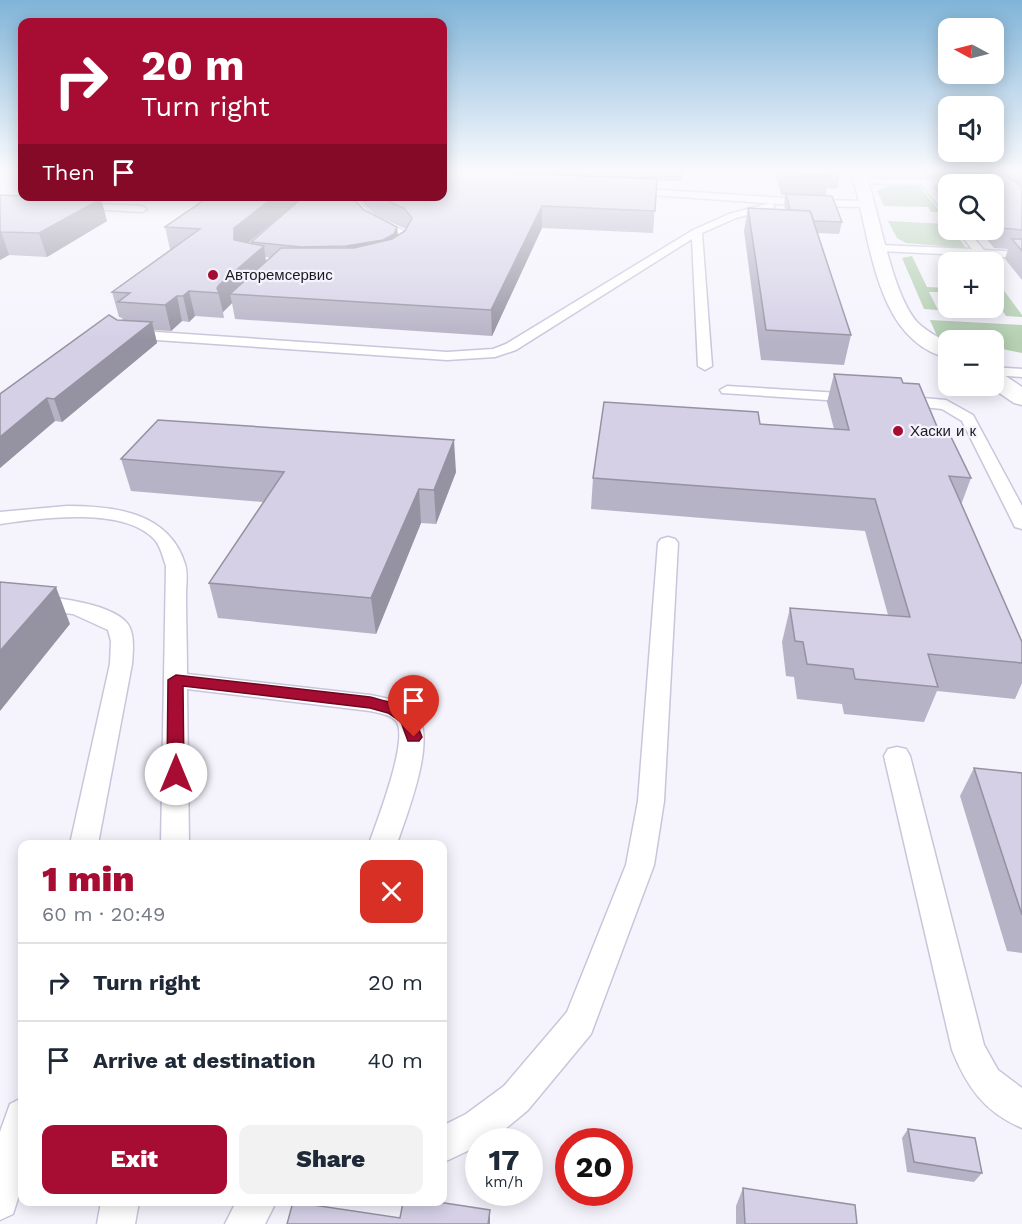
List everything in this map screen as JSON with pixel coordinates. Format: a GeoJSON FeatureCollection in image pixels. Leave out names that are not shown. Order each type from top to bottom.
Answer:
{"type":"FeatureCollection","features":[{"type":"Feature","properties":{"kind":"street"},"geometry":{"type":"LineString","coordinates":[[875,226],[895,300],[902,316],[911,327],[938,345]]}},
{"type":"Feature","properties":{"kind":"street"},"geometry":{"type":"LineString","coordinates":[[1004,386],[1022,398]]}},
{"type":"Feature","properties":{"kind":"lane"},"geometry":{"type":"LineString","coordinates":[[384,260],[400,252],[406,244],[406,239],[400,233],[385,226]]}},
{"type":"Feature","properties":{"kind":"lane"},"geometry":{"type":"LineString","coordinates":[[123,334],[447,356],[495,353],[511,347],[708,226]]}},
{"type":"Feature","properties":{"kind":"lane"},"geometry":{"type":"LineString","coordinates":[[698,232],[705,366]]}},
{"type":"Feature","properties":{"kind":"lane"},"geometry":{"type":"LineString","coordinates":[[970,240],[980,252]]}},
{"type":"Feature","properties":{"kind":"lane"},"geometry":{"type":"LineString","coordinates":[[880,248],[961,252]]}},
{"type":"Feature","properties":{"kind":"lane"},"geometry":{"type":"LineString","coordinates":[[1004,254],[1022,255]]}},
{"type":"Feature","properties":{"kind":"lane"},"geometry":{"type":"LineString","coordinates":[[1004,372],[1022,373]]}},
{"type":"Feature","properties":{"kind":"lane"},"geometry":{"type":"LineString","coordinates":[[727,390],[946,405],[968,418],[1016,501],[1022,523]]}},
{"type":"Feature","properties":{"kind":"lane"},"geometry":{"type":"LineString","coordinates":[[0,518],[56,510],[115,514],[143,524],[161,535],[170,549],[176,566],[176,840]]}},
{"type":"Feature","properties":{"kind":"lane"},"geometry":{"type":"LineString","coordinates":[[447,1143],[479,1127],[516,1098],[579,1023],[640,865],[651,801],[668,543]]}},
{"type":"Feature","properties":{"kind":"lane"},"geometry":{"type":"LineString","coordinates":[[0,599],[81,608],[104,616],[118,626],[122,641],[121,664],[85,840]]}},
{"type":"Feature","properties":{"kind":"lane"},"geometry":{"type":"LineString","coordinates":[[176,680],[370,702],[393,709],[408,719],[414,737],[411,754],[384,840]]}},
{"type":"Feature","properties":{"kind":"lane"},"geometry":{"type":"LineString","coordinates":[[897,756],[969,1050],[986,1082],[1022,1110]]}},
{"type":"Feature","properties":{"kind":"lane"},"geometry":{"type":"LineString","coordinates":[[0,1201],[18,1131]]}},
{"type":"Feature","properties":{"kind":"lane"},"geometry":{"type":"LineString","coordinates":[[116,1224],[119,1206]]}},
{"type":"Feature","properties":{"kind":"lane"},"geometry":{"type":"LineString","coordinates":[[244,1224],[255,1206]]}},
{"type":"Feature","properties":{"kind":"green space"},"geometry":{"type":"Polygon","coordinates":[[[891,226],[938,226],[938,240],[960,240],[966,248],[906,243],[897,238],[891,226]]]}},
{"type":"Feature","properties":{"kind":"green space"},"geometry":{"type":"Polygon","coordinates":[[[912,256],[927,287],[938,288],[938,292],[929,292],[938,310],[924,309],[902,258],[912,256]]]}},
{"type":"Feature","properties":{"kind":"green space"},"geometry":{"type":"Polygon","coordinates":[[[1004,291],[1022,317],[1006,316],[1004,313],[1004,291]]]}},
{"type":"Feature","properties":{"kind":"green space"},"geometry":{"type":"Polygon","coordinates":[[[930,320],[1022,325],[1022,353],[1004,349],[1004,330],[938,330],[937,336],[930,320]]]}},
{"type":"Feature","properties":{"kind":"building"},"geometry":{"type":"Polygon","coordinates":[[[0,226],[52,226],[39,233],[0,232],[0,226]]]}},
{"type":"Feature","properties":{"kind":"building"},"geometry":{"type":"Polygon","coordinates":[[[236,226],[234,228],[234,240],[264,246],[219,285],[217,288],[219,293],[189,291],[165,305],[118,302],[130,293],[112,292],[200,229],[165,227],[236,226]]]}},
{"type":"Feature","properties":{"kind":"building"},"geometry":{"type":"Polygon","coordinates":[[[269,226],[397,227],[394,234],[383,240],[346,246],[301,247],[251,242],[269,226]]]}},
{"type":"Feature","properties":{"kind":"building"},"geometry":{"type":"Polygon","coordinates":[[[408,226],[532,226],[491,310],[230,294],[281,248],[354,248],[392,239],[405,231],[408,226]]]}},
{"type":"Feature","properties":{"kind":"building"},"geometry":{"type":"Polygon","coordinates":[[[751,226],[815,226],[851,335],[766,330],[751,226]]]}},
{"type":"Feature","properties":{"kind":"building"},"geometry":{"type":"Polygon","coordinates":[[[1004,226],[1022,226],[1022,230],[1004,228],[1004,226]]]}},
{"type":"Feature","properties":{"kind":"building"},"geometry":{"type":"Polygon","coordinates":[[[1012,239],[1022,239],[1022,251],[1012,239]]]}},
{"type":"Feature","properties":{"kind":"building"},"geometry":{"type":"Polygon","coordinates":[[[109,315],[117,320],[152,322],[54,399],[47,398],[0,437],[0,394],[109,315]]]}},
{"type":"Feature","properties":{"kind":"building"},"geometry":{"type":"Polygon","coordinates":[[[834,374],[901,378],[903,383],[919,384],[941,436],[951,437],[971,478],[949,476],[1022,642],[1022,663],[928,654],[938,687],[855,679],[853,669],[807,664],[803,642],[795,641],[790,608],[910,617],[875,499],[593,478],[604,402],[758,412],[760,424],[849,430],[834,374]]]}},
{"type":"Feature","properties":{"kind":"building"},"geometry":{"type":"Polygon","coordinates":[[[158,420],[454,440],[434,490],[419,489],[371,598],[209,583],[284,472],[121,459],[158,420]]]}},
{"type":"Feature","properties":{"kind":"building"},"geometry":{"type":"Polygon","coordinates":[[[0,582],[56,587],[0,651],[0,582]]]}},
{"type":"Feature","properties":{"kind":"building"},"geometry":{"type":"Polygon","coordinates":[[[974,768],[1022,773],[1022,915],[974,768]]]}},
{"type":"Feature","properties":{"kind":"building"},"geometry":{"type":"Polygon","coordinates":[[[908,1129],[975,1138],[982,1173],[914,1162],[908,1129]]]}},
{"type":"Feature","properties":{"kind":"building"},"geometry":{"type":"Polygon","coordinates":[[[743,1188],[855,1205],[857,1224],[745,1224],[743,1188]]]}},
{"type":"Feature","properties":{"kind":"building"},"geometry":{"type":"Polygon","coordinates":[[[447,1203],[490,1210],[488,1224],[287,1224],[292,1206],[320,1206],[400,1218],[402,1206],[447,1206],[447,1203]]]}},
{"type":"Feature","properties":{"kind":"place","name":"Авторемсервис"},"geometry":{"type":"Point","coordinates":[213,275]}},
{"type":"Feature","properties":{"kind":"place","name":"Хаски и к"},"geometry":{"type":"Point","coordinates":[898,431]}},
{"type":"Feature","properties":{"kind":"route"},"geometry":{"type":"LineString","coordinates":[[176,774],[176,680],[370,702],[393,709],[408,719],[414,737]]}}]}
